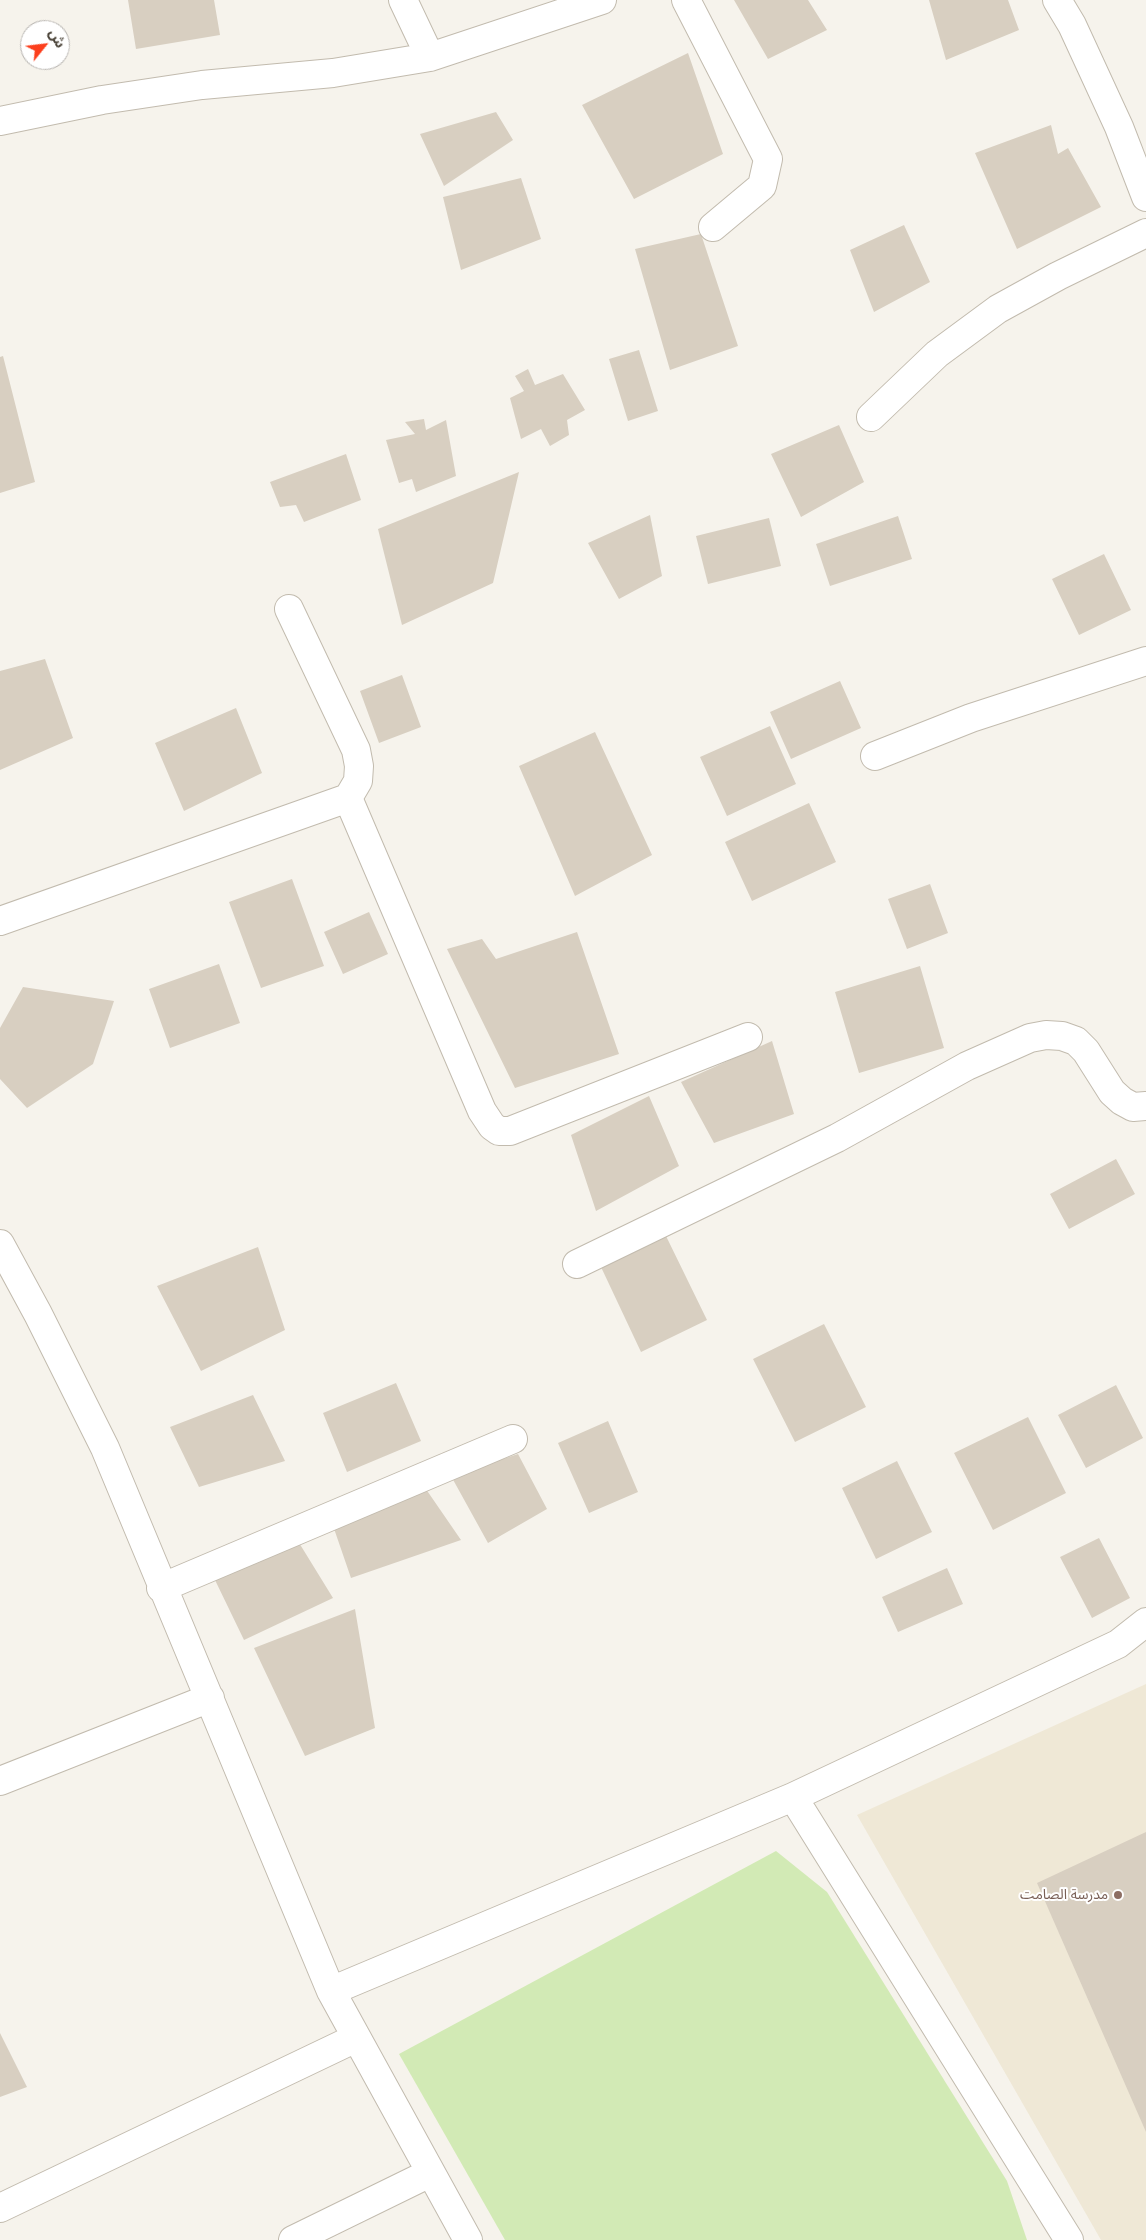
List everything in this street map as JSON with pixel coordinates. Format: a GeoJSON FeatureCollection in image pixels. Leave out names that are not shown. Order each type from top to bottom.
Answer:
{"type":"FeatureCollection","features":[{"type":"Feature","properties":{"kind":"street"},"geometry":{"type":"LineString","coordinates":[[403,0],[430,57]]}},
{"type":"Feature","properties":{"kind":"street"},"geometry":{"type":"LineString","coordinates":[[0,121],[102,100],[166,90],[333,73],[430,57],[602,0]]}},
{"type":"Feature","properties":{"kind":"street"},"geometry":{"type":"LineString","coordinates":[[686,0],[768,159],[762,186],[712,227]]}},
{"type":"Feature","properties":{"kind":"street"},"geometry":{"type":"LineString","coordinates":[[1057,0],[1072,25],[1119,127],[1146,197]]}},
{"type":"Feature","properties":{"kind":"street"},"geometry":{"type":"LineString","coordinates":[[871,417],[937,354],[998,309],[1058,276],[1146,233]]}},
{"type":"Feature","properties":{"kind":"street"},"geometry":{"type":"LineString","coordinates":[[0,921],[348,798],[358,781],[359,766],[356,750],[289,609]]}},
{"type":"Feature","properties":{"kind":"street"},"geometry":{"type":"LineString","coordinates":[[875,756],[971,718],[1146,661]]}},
{"type":"Feature","properties":{"kind":"street"},"geometry":{"type":"LineString","coordinates":[[348,798],[482,1111],[492,1126],[499,1131],[510,1132],[748,1037]]}},
{"type":"Feature","properties":{"kind":"street"},"geometry":{"type":"LineString","coordinates":[[577,1264],[837,1138],[967,1066],[1030,1038],[1046,1035],[1062,1036],[1076,1041],[1086,1051],[1112,1092],[1132,1107],[1146,1106]]}},
{"type":"Feature","properties":{"kind":"street"},"geometry":{"type":"LineString","coordinates":[[0,1244],[38,1314],[105,1448],[331,1991],[468,2240]]}},
{"type":"Feature","properties":{"kind":"street"},"geometry":{"type":"LineString","coordinates":[[162,1588],[513,1439]]}},
{"type":"Feature","properties":{"kind":"street"},"geometry":{"type":"LineString","coordinates":[[331,1991],[793,1797],[1118,1644],[1146,1622]]}},
{"type":"Feature","properties":{"kind":"street"},"geometry":{"type":"LineString","coordinates":[[0,1781],[210,1698]]}},
{"type":"Feature","properties":{"kind":"street"},"geometry":{"type":"LineString","coordinates":[[793,1797],[1069,2240]]}},
{"type":"Feature","properties":{"kind":"street"},"geometry":{"type":"LineString","coordinates":[[0,2208],[356,2038]]}},
{"type":"Feature","properties":{"kind":"street"},"geometry":{"type":"LineString","coordinates":[[293,2240],[430,2173]]}},
{"type":"Feature","properties":{"kind":"shaded area"},"geometry":{"type":"Polygon","coordinates":[[[1146,1684],[1146,2240],[1101,2240],[857,1815],[1146,1684]]]}},
{"type":"Feature","properties":{"kind":"green space"},"geometry":{"type":"Polygon","coordinates":[[[776,1851],[827,1892],[1007,2181],[1027,2240],[505,2240],[399,2054],[776,1851]]]}},
{"type":"Feature","properties":{"kind":"building"},"geometry":{"type":"Polygon","coordinates":[[[128,0],[214,0],[220,35],[136,49],[128,0]]]}},
{"type":"Feature","properties":{"kind":"building"},"geometry":{"type":"Polygon","coordinates":[[[734,0],[808,0],[827,30],[768,59],[734,0]]]}},
{"type":"Feature","properties":{"kind":"building"},"geometry":{"type":"Polygon","coordinates":[[[929,0],[1008,0],[1019,30],[946,60],[929,0]]]}},
{"type":"Feature","properties":{"kind":"building"},"geometry":{"type":"Polygon","coordinates":[[[688,53],[723,154],[634,199],[582,105],[688,53]]]}},
{"type":"Feature","properties":{"kind":"building"},"geometry":{"type":"Polygon","coordinates":[[[496,112],[513,140],[444,186],[420,134],[496,112]]]}},
{"type":"Feature","properties":{"kind":"building"},"geometry":{"type":"Polygon","coordinates":[[[1051,125],[1058,154],[1068,148],[1101,207],[1017,249],[975,153],[1051,125]]]}},
{"type":"Feature","properties":{"kind":"building"},"geometry":{"type":"Polygon","coordinates":[[[521,178],[541,239],[461,270],[443,197],[521,178]]]}},
{"type":"Feature","properties":{"kind":"building"},"geometry":{"type":"Polygon","coordinates":[[[904,225],[930,282],[874,312],[850,250],[904,225]]]}},
{"type":"Feature","properties":{"kind":"building"},"geometry":{"type":"Polygon","coordinates":[[[701,234],[738,346],[670,370],[635,249],[701,234]]]}},
{"type":"Feature","properties":{"kind":"building"},"geometry":{"type":"Polygon","coordinates":[[[639,350],[658,411],[628,421],[609,359],[639,350]]]}},
{"type":"Feature","properties":{"kind":"building"},"geometry":{"type":"Polygon","coordinates":[[[3,356],[35,482],[0,493],[0,357],[3,356]]]}},
{"type":"Feature","properties":{"kind":"building"},"geometry":{"type":"Polygon","coordinates":[[[528,369],[535,385],[563,374],[585,410],[567,420],[569,435],[550,446],[541,429],[521,439],[510,398],[524,391],[515,376],[528,369]]]}},
{"type":"Feature","properties":{"kind":"building"},"geometry":{"type":"Polygon","coordinates":[[[424,419],[426,430],[446,420],[456,476],[416,492],[412,479],[399,483],[386,440],[415,434],[405,422],[424,419]]]}},
{"type":"Feature","properties":{"kind":"building"},"geometry":{"type":"Polygon","coordinates":[[[839,425],[864,482],[801,517],[771,454],[839,425]]]}},
{"type":"Feature","properties":{"kind":"building"},"geometry":{"type":"Polygon","coordinates":[[[346,454],[361,500],[304,522],[296,505],[280,507],[270,482],[346,454]]]}},
{"type":"Feature","properties":{"kind":"building"},"geometry":{"type":"Polygon","coordinates":[[[519,472],[493,583],[402,625],[378,529],[519,472]]]}},
{"type":"Feature","properties":{"kind":"building"},"geometry":{"type":"Polygon","coordinates":[[[650,515],[662,576],[619,599],[588,543],[650,515]]]}},
{"type":"Feature","properties":{"kind":"building"},"geometry":{"type":"Polygon","coordinates":[[[898,516],[912,559],[830,586],[816,544],[898,516]]]}},
{"type":"Feature","properties":{"kind":"building"},"geometry":{"type":"Polygon","coordinates":[[[769,518],[781,566],[708,584],[696,536],[769,518]]]}},
{"type":"Feature","properties":{"kind":"building"},"geometry":{"type":"Polygon","coordinates":[[[1104,554],[1131,610],[1079,635],[1052,579],[1104,554]]]}},
{"type":"Feature","properties":{"kind":"building"},"geometry":{"type":"Polygon","coordinates":[[[45,659],[73,738],[0,770],[0,671],[45,659]]]}},
{"type":"Feature","properties":{"kind":"building"},"geometry":{"type":"Polygon","coordinates":[[[402,675],[421,727],[379,743],[360,691],[402,675]]]}},
{"type":"Feature","properties":{"kind":"building"},"geometry":{"type":"Polygon","coordinates":[[[840,681],[861,728],[791,759],[770,712],[840,681]]]}},
{"type":"Feature","properties":{"kind":"building"},"geometry":{"type":"Polygon","coordinates":[[[236,708],[262,773],[184,811],[155,743],[236,708]]]}},
{"type":"Feature","properties":{"kind":"building"},"geometry":{"type":"Polygon","coordinates":[[[770,726],[796,784],[727,816],[700,757],[770,726]]]}},
{"type":"Feature","properties":{"kind":"building"},"geometry":{"type":"Polygon","coordinates":[[[595,732],[652,855],[575,896],[519,766],[595,732]]]}},
{"type":"Feature","properties":{"kind":"building"},"geometry":{"type":"Polygon","coordinates":[[[809,803],[836,862],[752,901],[725,842],[809,803]]]}},
{"type":"Feature","properties":{"kind":"building"},"geometry":{"type":"Polygon","coordinates":[[[292,879],[324,966],[261,988],[229,902],[292,879]]]}},
{"type":"Feature","properties":{"kind":"building"},"geometry":{"type":"Polygon","coordinates":[[[930,884],[948,933],[907,949],[888,899],[930,884]]]}},
{"type":"Feature","properties":{"kind":"building"},"geometry":{"type":"Polygon","coordinates":[[[369,912],[388,954],[343,974],[324,932],[369,912]]]}},
{"type":"Feature","properties":{"kind":"building"},"geometry":{"type":"Polygon","coordinates":[[[577,932],[619,1054],[515,1088],[447,949],[482,939],[496,959],[577,932]]]}},
{"type":"Feature","properties":{"kind":"building"},"geometry":{"type":"Polygon","coordinates":[[[219,964],[240,1023],[170,1048],[149,989],[219,964]]]}},
{"type":"Feature","properties":{"kind":"building"},"geometry":{"type":"Polygon","coordinates":[[[920,966],[944,1048],[859,1073],[835,992],[920,966]]]}},
{"type":"Feature","properties":{"kind":"building"},"geometry":{"type":"Polygon","coordinates":[[[23,987],[114,1001],[93,1064],[27,1108],[0,1079],[0,1028],[23,987]]]}},
{"type":"Feature","properties":{"kind":"building"},"geometry":{"type":"Polygon","coordinates":[[[772,1041],[794,1114],[714,1143],[681,1082],[772,1041]]]}},
{"type":"Feature","properties":{"kind":"building"},"geometry":{"type":"Polygon","coordinates":[[[649,1096],[679,1166],[596,1211],[571,1135],[649,1096]]]}},
{"type":"Feature","properties":{"kind":"building"},"geometry":{"type":"Polygon","coordinates":[[[1116,1159],[1135,1194],[1069,1229],[1050,1194],[1116,1159]]]}},
{"type":"Feature","properties":{"kind":"building"},"geometry":{"type":"Polygon","coordinates":[[[666,1236],[707,1320],[641,1352],[601,1267],[666,1236]]]}},
{"type":"Feature","properties":{"kind":"building"},"geometry":{"type":"Polygon","coordinates":[[[258,1247],[285,1330],[201,1371],[157,1286],[258,1247]]]}},
{"type":"Feature","properties":{"kind":"building"},"geometry":{"type":"Polygon","coordinates":[[[824,1324],[866,1407],[795,1442],[753,1359],[824,1324]]]}},
{"type":"Feature","properties":{"kind":"building"},"geometry":{"type":"Polygon","coordinates":[[[396,1383],[421,1441],[347,1472],[323,1413],[396,1383]]]}},
{"type":"Feature","properties":{"kind":"building"},"geometry":{"type":"Polygon","coordinates":[[[1116,1385],[1143,1438],[1086,1468],[1058,1415],[1116,1385]]]}},
{"type":"Feature","properties":{"kind":"building"},"geometry":{"type":"Polygon","coordinates":[[[253,1395],[285,1461],[199,1487],[170,1427],[253,1395]]]}},
{"type":"Feature","properties":{"kind":"building"},"geometry":{"type":"Polygon","coordinates":[[[1028,1417],[1066,1493],[993,1530],[954,1453],[1028,1417]]]}},
{"type":"Feature","properties":{"kind":"building"},"geometry":{"type":"Polygon","coordinates":[[[608,1421],[638,1492],[589,1513],[558,1443],[608,1421]]]}},
{"type":"Feature","properties":{"kind":"building"},"geometry":{"type":"Polygon","coordinates":[[[518,1454],[547,1509],[488,1543],[451,1476],[518,1454]]]}},
{"type":"Feature","properties":{"kind":"building"},"geometry":{"type":"Polygon","coordinates":[[[897,1461],[932,1532],[876,1559],[842,1488],[897,1461]]]}},
{"type":"Feature","properties":{"kind":"building"},"geometry":{"type":"Polygon","coordinates":[[[419,1479],[461,1540],[351,1578],[330,1517],[419,1479]]]}},
{"type":"Feature","properties":{"kind":"building"},"geometry":{"type":"Polygon","coordinates":[[[293,1533],[333,1598],[244,1640],[215,1580],[293,1533]]]}},
{"type":"Feature","properties":{"kind":"building"},"geometry":{"type":"Polygon","coordinates":[[[1099,1538],[1130,1598],[1092,1618],[1060,1557],[1099,1538]]]}},
{"type":"Feature","properties":{"kind":"building"},"geometry":{"type":"Polygon","coordinates":[[[947,1568],[963,1604],[898,1632],[882,1597],[947,1568]]]}},
{"type":"Feature","properties":{"kind":"building"},"geometry":{"type":"Polygon","coordinates":[[[355,1609],[375,1728],[305,1756],[254,1648],[355,1609]]]}},
{"type":"Feature","properties":{"kind":"building"},"geometry":{"type":"Polygon","coordinates":[[[1146,1832],[1146,2132],[1037,1883],[1146,1832]]]}},
{"type":"Feature","properties":{"kind":"building"},"geometry":{"type":"Polygon","coordinates":[[[0,2033],[27,2087],[0,2097],[0,2033]]]}},
{"type":"Feature","properties":{"kind":"place","name":"مدرسة الصامت"},"geometry":{"type":"Point","coordinates":[1118,1895]}}]}
